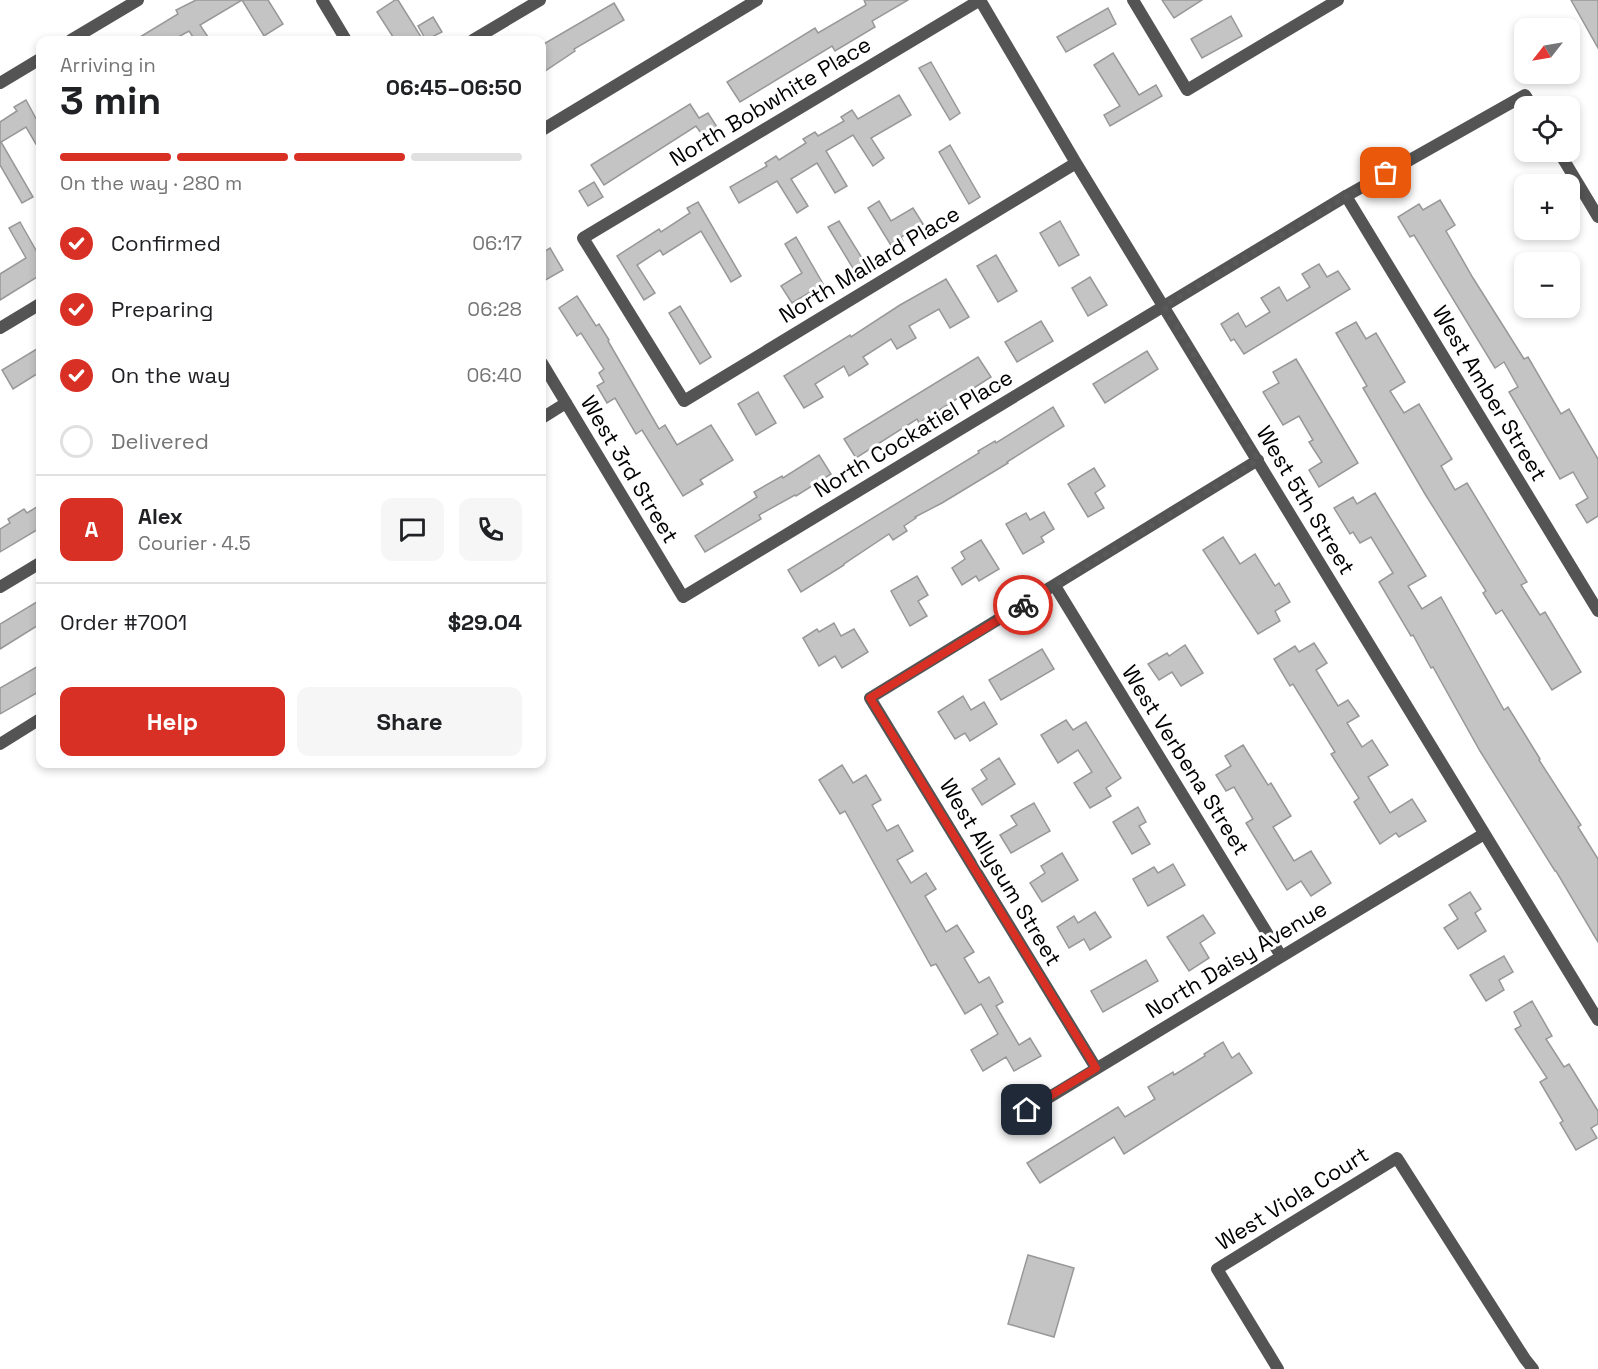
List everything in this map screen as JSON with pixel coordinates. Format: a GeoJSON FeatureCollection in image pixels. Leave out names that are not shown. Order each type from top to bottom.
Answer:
{"type":"FeatureCollection","features":[{"type":"Feature","properties":{"kind":"street"},"geometry":{"type":"LineString","coordinates":[[78,36],[138,0]]}},
{"type":"Feature","properties":{"kind":"street"},"geometry":{"type":"LineString","coordinates":[[322,0],[344,36]]}},
{"type":"Feature","properties":{"kind":"street"},"geometry":{"type":"LineString","coordinates":[[480,36],[540,0]]}},
{"type":"Feature","properties":{"kind":"street"},"geometry":{"type":"LineString","coordinates":[[546,128],[757,0]]}},
{"type":"Feature","properties":{"kind":"street","name":"West 5th Street"},"geometry":{"type":"LineString","coordinates":[[980,0],[1076,163],[1598,1020]]}},
{"type":"Feature","properties":{"kind":"street","name":"North Bobwhite Place"},"geometry":{"type":"LineString","coordinates":[[684,401],[583,238],[980,0]]}},
{"type":"Feature","properties":{"kind":"street"},"geometry":{"type":"LineString","coordinates":[[1133,0],[1187,90],[1338,0]]}},
{"type":"Feature","properties":{"kind":"street"},"geometry":{"type":"LineString","coordinates":[[0,83],[36,61]]}},
{"type":"Feature","properties":{"kind":"street","name":"North Cockatiel Place"},"geometry":{"type":"LineString","coordinates":[[683,597],[1346,196],[1514,101]]}},
{"type":"Feature","properties":{"kind":"street"},"geometry":{"type":"LineString","coordinates":[[1565,162],[1598,217]]}},
{"type":"Feature","properties":{"kind":"street","name":"North Mallard Place"},"geometry":{"type":"LineString","coordinates":[[684,401],[1076,163]]}},
{"type":"Feature","properties":{"kind":"street","name":"West Amber Street"},"geometry":{"type":"LineString","coordinates":[[1346,196],[1598,611]]}},
{"type":"Feature","properties":{"kind":"street"},"geometry":{"type":"LineString","coordinates":[[0,328],[36,306]]}},
{"type":"Feature","properties":{"kind":"street","name":"West 3rd Street"},"geometry":{"type":"LineString","coordinates":[[546,370],[683,597]]}},
{"type":"Feature","properties":{"kind":"street"},"geometry":{"type":"LineString","coordinates":[[546,416],[566,403]]}},
{"type":"Feature","properties":{"kind":"street"},"geometry":{"type":"LineString","coordinates":[[1055,586],[1258,460]]}},
{"type":"Feature","properties":{"kind":"street"},"geometry":{"type":"LineString","coordinates":[[0,587],[36,565]]}},
{"type":"Feature","properties":{"kind":"street","name":"West Allysum Street"},"geometry":{"type":"LineString","coordinates":[[1055,586],[870,698],[1096,1068]]}},
{"type":"Feature","properties":{"kind":"street","name":"West Verbena Street"},"geometry":{"type":"LineString","coordinates":[[1055,586],[1281,956]]}},
{"type":"Feature","properties":{"kind":"street"},"geometry":{"type":"LineString","coordinates":[[0,744],[36,722]]}},
{"type":"Feature","properties":{"kind":"street","name":"North Daisy Avenue"},"geometry":{"type":"LineString","coordinates":[[1010,1121],[1484,834]]}},
{"type":"Feature","properties":{"kind":"street","name":"West Viola Court"},"geometry":{"type":"LineString","coordinates":[[1278,1369],[1217,1269],[1397,1158],[1533,1369]]}},
{"type":"Feature","properties":{"kind":"building"},"geometry":{"type":"Polygon","coordinates":[[[196,0],[242,0],[200,25],[207,36],[192,36],[189,31],[180,36],[142,36],[178,14],[176,10],[196,0]]]}},
{"type":"Feature","properties":{"kind":"building"},"geometry":{"type":"Polygon","coordinates":[[[242,0],[268,0],[283,24],[264,36],[242,0]]]}},
{"type":"Feature","properties":{"kind":"building"},"geometry":{"type":"Polygon","coordinates":[[[398,0],[420,36],[392,36],[377,12],[398,0]]]}},
{"type":"Feature","properties":{"kind":"building"},"geometry":{"type":"Polygon","coordinates":[[[864,0],[908,0],[872,21],[875,27],[835,51],[832,46],[740,102],[727,82],[815,28],[818,33],[866,5],[864,0]]]}},
{"type":"Feature","properties":{"kind":"building"},"geometry":{"type":"Polygon","coordinates":[[[1162,0],[1202,0],[1174,18],[1162,0]]]}},
{"type":"Feature","properties":{"kind":"building"},"geometry":{"type":"Polygon","coordinates":[[[1571,0],[1598,0],[1598,48],[1571,0]]]}},
{"type":"Feature","properties":{"kind":"building"},"geometry":{"type":"Polygon","coordinates":[[[614,3],[624,20],[574,49],[575,51],[546,70],[546,43],[614,3]]]}},
{"type":"Feature","properties":{"kind":"building"},"geometry":{"type":"Polygon","coordinates":[[[1108,8],[1116,24],[1066,52],[1057,37],[1108,8]]]}},
{"type":"Feature","properties":{"kind":"building"},"geometry":{"type":"Polygon","coordinates":[[[1231,16],[1242,36],[1202,58],[1191,39],[1231,16]]]}},
{"type":"Feature","properties":{"kind":"building"},"geometry":{"type":"Polygon","coordinates":[[[433,17],[442,32],[434,36],[424,36],[418,26],[433,17]]]}},
{"type":"Feature","properties":{"kind":"building"},"geometry":{"type":"Polygon","coordinates":[[[1113,53],[1139,95],[1156,85],[1162,96],[1110,126],[1104,115],[1120,106],[1094,65],[1113,53]]]}},
{"type":"Feature","properties":{"kind":"building"},"geometry":{"type":"Polygon","coordinates":[[[931,62],[960,113],[950,120],[919,68],[931,62]]]}},
{"type":"Feature","properties":{"kind":"building"},"geometry":{"type":"Polygon","coordinates":[[[899,95],[911,115],[871,138],[884,158],[873,166],[853,135],[826,151],[847,186],[835,193],[817,163],[791,179],[808,206],[797,213],[777,181],[739,203],[730,187],[767,166],[765,163],[776,156],[779,160],[806,143],[803,139],[815,132],[818,136],[844,121],[841,117],[852,110],[858,119],[899,95]]]}},
{"type":"Feature","properties":{"kind":"building"},"geometry":{"type":"Polygon","coordinates":[[[26,100],[36,119],[36,144],[26,127],[1,142],[33,197],[22,203],[0,165],[0,122],[17,111],[14,107],[26,100]]]}},
{"type":"Feature","properties":{"kind":"building"},"geometry":{"type":"Polygon","coordinates":[[[690,104],[699,118],[708,113],[717,127],[703,136],[696,126],[604,185],[591,165],[690,104]]]}},
{"type":"Feature","properties":{"kind":"building"},"geometry":{"type":"Polygon","coordinates":[[[950,145],[980,197],[969,204],[939,152],[950,145]]]}},
{"type":"Feature","properties":{"kind":"building"},"geometry":{"type":"Polygon","coordinates":[[[594,182],[603,197],[588,206],[579,191],[594,182]]]}},
{"type":"Feature","properties":{"kind":"building"},"geometry":{"type":"Polygon","coordinates":[[[1440,200],[1455,225],[1446,231],[1473,278],[1524,359],[1528,357],[1561,414],[1569,409],[1598,459],[1598,516],[1587,523],[1576,505],[1588,498],[1573,472],[1560,479],[1509,392],[1518,387],[1504,362],[1495,368],[1414,235],[1410,237],[1398,217],[1419,204],[1423,210],[1440,200]]]}},
{"type":"Feature","properties":{"kind":"building"},"geometry":{"type":"Polygon","coordinates":[[[879,201],[891,221],[913,208],[923,224],[901,237],[903,241],[892,247],[868,208],[879,201]]]}},
{"type":"Feature","properties":{"kind":"building"},"geometry":{"type":"Polygon","coordinates":[[[698,202],[741,276],[731,282],[701,231],[663,255],[660,250],[637,265],[655,293],[644,300],[617,256],[659,229],[661,232],[690,213],[687,208],[698,202]]]}},
{"type":"Feature","properties":{"kind":"building"},"geometry":{"type":"Polygon","coordinates":[[[839,221],[865,263],[854,270],[828,227],[839,221]]]}},
{"type":"Feature","properties":{"kind":"building"},"geometry":{"type":"Polygon","coordinates":[[[1060,221],[1079,255],[1059,266],[1040,233],[1060,221]]]}},
{"type":"Feature","properties":{"kind":"building"},"geometry":{"type":"Polygon","coordinates":[[[20,222],[36,250],[36,278],[0,300],[0,274],[26,258],[9,228],[20,222]]]}},
{"type":"Feature","properties":{"kind":"building"},"geometry":{"type":"Polygon","coordinates":[[[796,237],[826,289],[815,295],[812,291],[792,303],[781,286],[802,273],[785,244],[796,237]]]}},
{"type":"Feature","properties":{"kind":"building"},"geometry":{"type":"Polygon","coordinates":[[[550,248],[563,270],[546,280],[546,250],[550,248]]]}},
{"type":"Feature","properties":{"kind":"building"},"geometry":{"type":"Polygon","coordinates":[[[996,255],[1017,291],[998,302],[977,266],[996,255]]]}},
{"type":"Feature","properties":{"kind":"building"},"geometry":{"type":"Polygon","coordinates":[[[1319,264],[1327,277],[1338,271],[1350,289],[1244,354],[1234,339],[1231,341],[1221,324],[1238,313],[1246,327],[1270,312],[1261,298],[1279,287],[1287,301],[1310,287],[1302,274],[1319,264]]]}},
{"type":"Feature","properties":{"kind":"building"},"geometry":{"type":"Polygon","coordinates":[[[1090,277],[1107,305],[1088,316],[1072,288],[1090,277]]]}},
{"type":"Feature","properties":{"kind":"building"},"geometry":{"type":"Polygon","coordinates":[[[946,279],[969,317],[950,328],[939,309],[909,326],[916,338],[897,349],[891,339],[863,357],[868,364],[849,376],[844,366],[815,384],[823,397],[804,408],[784,376],[946,279]]]}},
{"type":"Feature","properties":{"kind":"building"},"geometry":{"type":"Polygon","coordinates":[[[577,296],[596,326],[599,324],[609,340],[659,429],[665,425],[677,445],[711,425],[733,460],[700,480],[703,484],[683,496],[642,430],[636,434],[615,398],[607,403],[597,386],[604,382],[599,373],[604,369],[581,333],[577,336],[559,308],[577,296]]]}},
{"type":"Feature","properties":{"kind":"building"},"geometry":{"type":"Polygon","coordinates":[[[680,306],[711,357],[700,364],[669,313],[680,306]]]}},
{"type":"Feature","properties":{"kind":"building"},"geometry":{"type":"Polygon","coordinates":[[[1041,321],[1053,341],[1017,362],[1005,342],[1041,321]]]}},
{"type":"Feature","properties":{"kind":"building"},"geometry":{"type":"Polygon","coordinates":[[[1356,322],[1366,339],[1376,333],[1405,382],[1390,391],[1404,413],[1419,404],[1452,459],[1441,466],[1455,490],[1467,483],[1527,582],[1521,585],[1540,615],[1545,612],[1581,672],[1552,690],[1502,610],[1496,614],[1483,593],[1486,591],[1425,494],[1363,388],[1367,386],[1336,333],[1356,322]]]}},
{"type":"Feature","properties":{"kind":"building"},"geometry":{"type":"Polygon","coordinates":[[[36,349],[36,375],[13,389],[2,370],[36,349]]]}},
{"type":"Feature","properties":{"kind":"building"},"geometry":{"type":"Polygon","coordinates":[[[1147,351],[1158,369],[1105,403],[1093,384],[1147,351]]]}},
{"type":"Feature","properties":{"kind":"building"},"geometry":{"type":"Polygon","coordinates":[[[978,357],[991,377],[919,423],[917,419],[856,458],[844,439],[978,357]]]}},
{"type":"Feature","properties":{"kind":"building"},"geometry":{"type":"Polygon","coordinates":[[[1296,359],[1358,463],[1319,487],[1309,470],[1322,462],[1309,442],[1313,440],[1299,416],[1283,425],[1263,392],[1279,383],[1273,372],[1296,359]]]}},
{"type":"Feature","properties":{"kind":"building"},"geometry":{"type":"Polygon","coordinates":[[[758,392],[776,423],[756,435],[738,404],[758,392]]]}},
{"type":"Feature","properties":{"kind":"building"},"geometry":{"type":"Polygon","coordinates":[[[1053,407],[1064,426],[1008,463],[915,517],[904,526],[907,531],[893,540],[889,534],[801,592],[788,570],[979,453],[978,451],[995,441],[996,443],[1053,407]]]}},
{"type":"Feature","properties":{"kind":"building"},"geometry":{"type":"Polygon","coordinates":[[[819,455],[831,474],[759,515],[761,519],[705,552],[695,536],[757,497],[754,492],[782,476],[783,478],[819,455]]]}},
{"type":"Feature","properties":{"kind":"building"},"geometry":{"type":"Polygon","coordinates":[[[1094,468],[1105,486],[1095,493],[1104,508],[1088,517],[1068,484],[1094,468]]]}},
{"type":"Feature","properties":{"kind":"building"},"geometry":{"type":"Polygon","coordinates":[[[1375,493],[1426,576],[1408,586],[1422,609],[1441,597],[1504,710],[1508,707],[1581,825],[1578,827],[1598,859],[1598,942],[1480,751],[1433,667],[1431,668],[1379,582],[1393,573],[1371,537],[1360,543],[1353,532],[1350,534],[1334,508],[1353,497],[1357,504],[1375,493]]]}},
{"type":"Feature","properties":{"kind":"building"},"geometry":{"type":"Polygon","coordinates":[[[36,507],[36,530],[0,552],[0,529],[10,523],[8,519],[24,509],[27,513],[36,507]]]}},
{"type":"Feature","properties":{"kind":"building"},"geometry":{"type":"Polygon","coordinates":[[[1044,512],[1054,529],[1041,537],[1044,542],[1023,554],[1006,524],[1026,513],[1030,520],[1044,512]]]}},
{"type":"Feature","properties":{"kind":"building"},"geometry":{"type":"Polygon","coordinates":[[[1223,537],[1240,564],[1255,554],[1275,586],[1279,583],[1290,602],[1275,611],[1280,621],[1258,634],[1203,550],[1223,537]]]}},
{"type":"Feature","properties":{"kind":"building"},"geometry":{"type":"Polygon","coordinates":[[[981,540],[999,569],[979,581],[976,576],[962,585],[952,568],[965,559],[961,552],[981,540]]]}},
{"type":"Feature","properties":{"kind":"building"},"geometry":{"type":"Polygon","coordinates":[[[917,576],[928,595],[918,601],[927,616],[910,626],[891,591],[917,576]]]}},
{"type":"Feature","properties":{"kind":"building"},"geometry":{"type":"Polygon","coordinates":[[[36,602],[36,626],[0,649],[0,624],[36,602]]]}},
{"type":"Feature","properties":{"kind":"building"},"geometry":{"type":"Polygon","coordinates":[[[834,623],[841,636],[854,629],[868,652],[842,668],[835,656],[819,666],[803,638],[817,629],[819,632],[834,623]]]}},
{"type":"Feature","properties":{"kind":"building"},"geometry":{"type":"Polygon","coordinates":[[[1314,643],[1327,663],[1316,670],[1338,706],[1348,700],[1359,716],[1347,723],[1362,747],[1372,740],[1388,765],[1368,777],[1390,813],[1412,799],[1426,821],[1399,837],[1396,833],[1380,844],[1354,802],[1359,798],[1331,754],[1335,752],[1293,684],[1290,686],[1274,659],[1295,646],[1299,652],[1314,643]]]}},
{"type":"Feature","properties":{"kind":"building"},"geometry":{"type":"Polygon","coordinates":[[[1185,645],[1203,673],[1181,686],[1172,672],[1159,680],[1148,664],[1167,653],[1169,656],[1185,645]]]}},
{"type":"Feature","properties":{"kind":"building"},"geometry":{"type":"Polygon","coordinates":[[[1042,649],[1054,669],[1001,700],[989,680],[1042,649]]]}},
{"type":"Feature","properties":{"kind":"building"},"geometry":{"type":"Polygon","coordinates":[[[36,667],[36,693],[0,714],[0,688],[36,667]]]}},
{"type":"Feature","properties":{"kind":"building"},"geometry":{"type":"Polygon","coordinates":[[[963,696],[971,710],[984,702],[997,724],[970,741],[965,733],[955,739],[938,712],[963,696]]]}},
{"type":"Feature","properties":{"kind":"building"},"geometry":{"type":"Polygon","coordinates":[[[1066,720],[1073,730],[1086,722],[1121,778],[1106,788],[1111,796],[1090,808],[1074,783],[1092,772],[1078,750],[1058,763],[1041,735],[1066,720]]]}},
{"type":"Feature","properties":{"kind":"building"},"geometry":{"type":"Polygon","coordinates":[[[1243,745],[1268,785],[1271,783],[1291,816],[1273,827],[1294,861],[1311,851],[1331,883],[1311,896],[1301,881],[1287,890],[1246,823],[1253,819],[1234,787],[1226,791],[1216,775],[1231,766],[1225,756],[1243,745]]]}},
{"type":"Feature","properties":{"kind":"building"},"geometry":{"type":"Polygon","coordinates":[[[999,758],[1015,784],[982,805],[972,789],[987,779],[981,770],[999,758]]]}},
{"type":"Feature","properties":{"kind":"building"},"geometry":{"type":"Polygon","coordinates":[[[842,765],[853,783],[866,775],[881,800],[872,805],[887,831],[898,825],[913,851],[897,860],[911,883],[926,873],[936,889],[925,896],[946,932],[957,925],[974,952],[964,958],[979,983],[989,977],[1003,1002],[996,1006],[1019,1045],[1030,1038],[1041,1056],[1014,1071],[1006,1057],[983,1071],[971,1050],[998,1034],[981,1004],[965,1014],[936,964],[931,966],[845,811],[840,814],[819,780],[842,765]]]}},
{"type":"Feature","properties":{"kind":"building"},"geometry":{"type":"Polygon","coordinates":[[[1034,803],[1050,831],[1011,853],[1000,835],[1017,825],[1011,816],[1034,803]]]}},
{"type":"Feature","properties":{"kind":"building"},"geometry":{"type":"Polygon","coordinates":[[[1138,807],[1146,822],[1139,826],[1150,844],[1132,854],[1113,822],[1138,807]]]}},
{"type":"Feature","properties":{"kind":"building"},"geometry":{"type":"Polygon","coordinates":[[[1062,853],[1078,880],[1042,902],[1030,883],[1045,873],[1041,866],[1062,853]]]}},
{"type":"Feature","properties":{"kind":"building"},"geometry":{"type":"Polygon","coordinates":[[[1173,864],[1185,885],[1148,906],[1133,879],[1154,867],[1158,873],[1173,864]]]}},
{"type":"Feature","properties":{"kind":"building"},"geometry":{"type":"Polygon","coordinates":[[[1470,892],[1481,909],[1475,913],[1486,931],[1458,949],[1444,928],[1458,919],[1449,905],[1470,892]]]}},
{"type":"Feature","properties":{"kind":"building"},"geometry":{"type":"Polygon","coordinates":[[[1095,912],[1111,937],[1090,950],[1084,939],[1069,948],[1057,927],[1074,916],[1078,923],[1095,912]]]}},
{"type":"Feature","properties":{"kind":"building"},"geometry":{"type":"Polygon","coordinates":[[[1203,915],[1215,933],[1200,943],[1209,958],[1189,971],[1167,937],[1203,915]]]}},
{"type":"Feature","properties":{"kind":"building"},"geometry":{"type":"Polygon","coordinates":[[[1504,956],[1513,972],[1499,980],[1504,990],[1486,1001],[1470,975],[1504,956]]]}},
{"type":"Feature","properties":{"kind":"building"},"geometry":{"type":"Polygon","coordinates":[[[1146,960],[1158,981],[1103,1012],[1091,991],[1146,960]]]}},
{"type":"Feature","properties":{"kind":"building"},"geometry":{"type":"Polygon","coordinates":[[[1532,1001],[1552,1036],[1546,1039],[1564,1067],[1569,1064],[1598,1111],[1598,1124],[1591,1128],[1597,1138],[1576,1150],[1560,1123],[1563,1121],[1540,1082],[1547,1078],[1515,1029],[1521,1026],[1514,1012],[1532,1001]]]}},
{"type":"Feature","properties":{"kind":"building"},"geometry":{"type":"Polygon","coordinates":[[[1223,1042],[1232,1058],[1239,1053],[1252,1073],[1124,1154],[1114,1137],[1040,1183],[1027,1163],[1118,1107],[1125,1117],[1155,1099],[1148,1087],[1173,1072],[1174,1075],[1223,1042]]]}},
{"type":"Feature","properties":{"kind":"building"},"geometry":{"type":"Polygon","coordinates":[[[1028,1255],[1074,1268],[1054,1337],[1008,1324],[1028,1255]]]}},
{"type":"Feature","properties":{"kind":"way so far"},"geometry":{"type":"LineString","coordinates":[[1023,605],[1258,460],[1164,306],[1386,173]]}},
{"type":"Feature","properties":{"kind":"route"},"geometry":{"type":"LineString","coordinates":[[1023,605],[870,698],[1096,1068],[1027,1110]]}}]}
